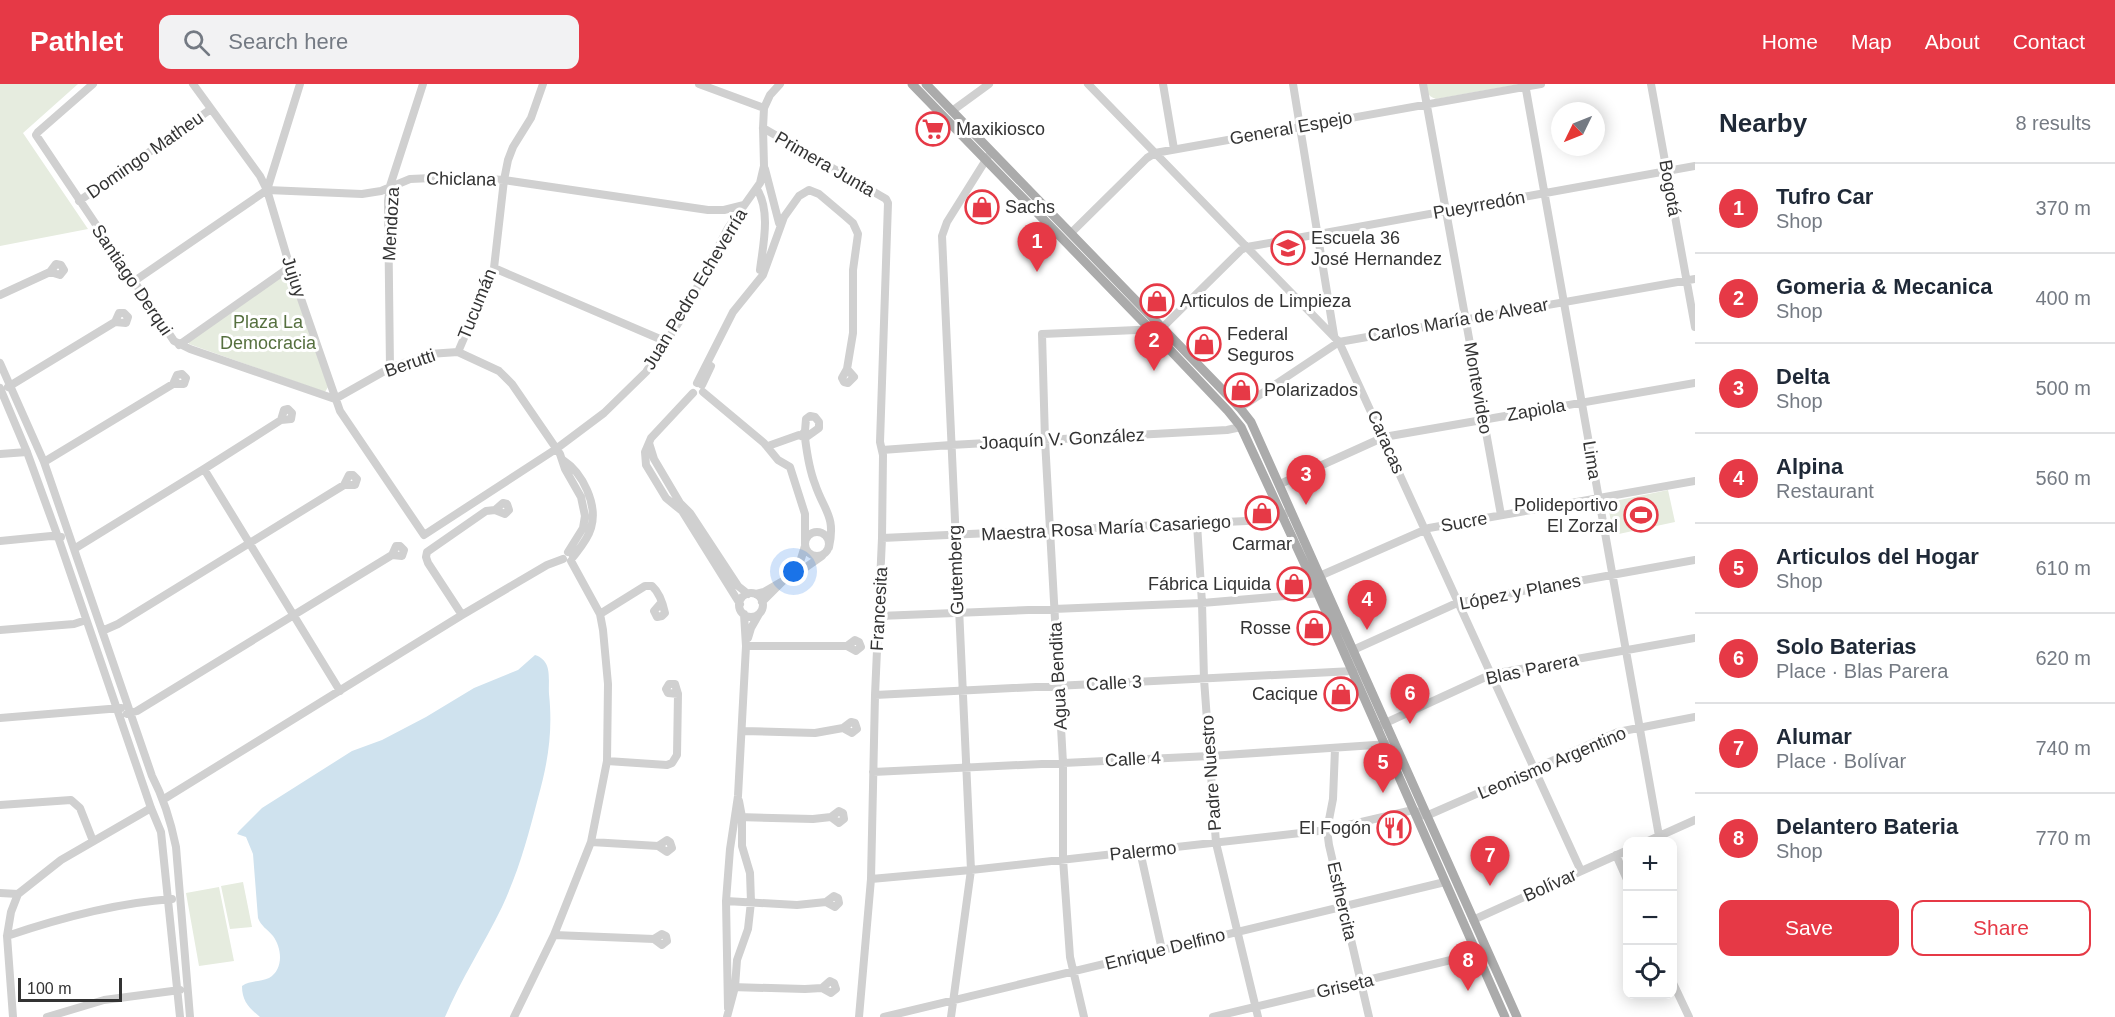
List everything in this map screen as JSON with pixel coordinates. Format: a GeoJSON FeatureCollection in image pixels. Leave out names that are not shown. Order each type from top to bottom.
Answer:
{"type":"FeatureCollection","features":[{"type":"Feature","properties":{"kind":"main road"},"geometry":{"type":"LineString","coordinates":[[912,84],[1071,233],[1240,408],[1251,422],[1280,484],[1287,513]]}},
{"type":"Feature","properties":{"kind":"main road"},"geometry":{"type":"LineString","coordinates":[[926,84],[989,156],[1241,427],[1287,513],[1322,592],[1353,671],[1381,725]]}},
{"type":"Feature","properties":{"kind":"main road"},"geometry":{"type":"LineString","coordinates":[[1322,592],[1353,650],[1413,810],[1504,1017]]}},
{"type":"Feature","properties":{"kind":"main road"},"geometry":{"type":"LineString","coordinates":[[1389,745],[1426,816],[1517,1017]]}},
{"type":"Feature","properties":{"kind":"street","name":"Santiago Derqui"},"geometry":{"type":"LineString","coordinates":[[93,84],[36,135],[170,337],[179,345],[335,399]]}},
{"type":"Feature","properties":{"kind":"street","name":"Jujuy"},"geometry":{"type":"LineString","coordinates":[[194,84],[260,176],[267,190],[290,267],[340,411],[424,535]]}},
{"type":"Feature","properties":{"kind":"street"},"geometry":{"type":"LineString","coordinates":[[133,282],[267,190],[300,84]]}},
{"type":"Feature","properties":{"kind":"street","name":"Mendoza"},"geometry":{"type":"LineString","coordinates":[[390,368],[388,201],[390,186],[423,84]]}},
{"type":"Feature","properties":{"kind":"street","name":"Tucumán"},"geometry":{"type":"LineString","coordinates":[[458,352],[494,268],[504,180],[513,147],[531,118],[543,84]]}},
{"type":"Feature","properties":{"kind":"street","name":"Primera Junta"},"geometry":{"type":"LineString","coordinates":[[699,84],[764,108]]}},
{"type":"Feature","properties":{"kind":"street"},"geometry":{"type":"LineString","coordinates":[[764,108],[770,95],[780,84]]}},
{"type":"Feature","properties":{"kind":"street"},"geometry":{"type":"LineString","coordinates":[[952,111],[989,84]]}},
{"type":"Feature","properties":{"kind":"street","name":"Caracas"},"geometry":{"type":"LineString","coordinates":[[1088,84],[1337,339],[1384,436],[1457,603],[1492,674],[1581,871]]}},
{"type":"Feature","properties":{"kind":"street"},"geometry":{"type":"LineString","coordinates":[[1163,84],[1174,149]]}},
{"type":"Feature","properties":{"kind":"street"},"geometry":{"type":"LineString","coordinates":[[1293,84],[1337,339]]}},
{"type":"Feature","properties":{"kind":"street","name":"Montevideo"},"geometry":{"type":"LineString","coordinates":[[1423,84],[1501,515]]}},
{"type":"Feature","properties":{"kind":"street","name":"General Espejo"},"geometry":{"type":"LineString","coordinates":[[1071,233],[1147,158],[1155,153],[1525,85],[1541,84]]}},
{"type":"Feature","properties":{"kind":"street","name":"Bogotá"},"geometry":{"type":"LineString","coordinates":[[1651,84],[1666,171],[1691,280],[1695,327]]}},
{"type":"Feature","properties":{"kind":"street","name":"Lima"},"geometry":{"type":"LineString","coordinates":[[1525,85],[1659,836]]}},
{"type":"Feature","properties":{"kind":"street","name":"Juan Pedro Echeverría"},"geometry":{"type":"LineString","coordinates":[[424,535],[556,449],[615,404],[646,372],[667,342],[728,228],[757,189],[764,166],[764,108]]}},
{"type":"Feature","properties":{"kind":"street","name":"Domingo Matheu"},"geometry":{"type":"LineString","coordinates":[[79,201],[211,109]]}},
{"type":"Feature","properties":{"kind":"street","name":"Primera Junta"},"geometry":{"type":"LineString","coordinates":[[763,128],[887,200]]}},
{"type":"Feature","properties":{"kind":"street","name":"Gutemberg"},"geometry":{"type":"LineString","coordinates":[[951,1017],[971,870],[942,236],[946,222],[989,156]]}},
{"type":"Feature","properties":{"kind":"street"},"geometry":{"type":"LineString","coordinates":[[764,166],[780,224]]}},
{"type":"Feature","properties":{"kind":"street","name":"Pueyrredón"},"geometry":{"type":"LineString","coordinates":[[1247,247],[1695,166]]}},
{"type":"Feature","properties":{"kind":"street","name":"Chiclana"},"geometry":{"type":"LineString","coordinates":[[267,190],[362,195],[410,179],[455,177],[504,180],[708,210],[724,210],[745,204]]}},
{"type":"Feature","properties":{"kind":"street"},"geometry":{"type":"LineString","coordinates":[[757,189],[762,200],[764,229],[760,280]]}},
{"type":"Feature","properties":{"kind":"street"},"geometry":{"type":"LineString","coordinates":[[701,387],[737,315],[738,308],[760,280],[778,235],[780,224],[792,204],[809,190],[819,194],[845,216],[856,230],[858,242],[853,270],[853,333],[847,369]]}},
{"type":"Feature","properties":{"kind":"street","name":"Francesita"},"geometry":{"type":"LineString","coordinates":[[859,1017],[871,879],[875,695],[882,538],[882,450],[880,442],[887,200]]}},
{"type":"Feature","properties":{"kind":"street"},"geometry":{"type":"LineString","coordinates":[[764,229],[770,221],[780,224]]}},
{"type":"Feature","properties":{"kind":"street"},"geometry":{"type":"LineString","coordinates":[[764,229],[770,237],[778,235]]}},
{"type":"Feature","properties":{"kind":"street"},"geometry":{"type":"LineString","coordinates":[[1152,331],[1163,327],[1241,250],[1247,247]]}},
{"type":"Feature","properties":{"kind":"street"},"geometry":{"type":"LineString","coordinates":[[179,345],[290,267]]}},
{"type":"Feature","properties":{"kind":"street"},"geometry":{"type":"LineString","coordinates":[[494,268],[667,342]]}},
{"type":"Feature","properties":{"kind":"street"},"geometry":{"type":"LineString","coordinates":[[0,295],[50,272]]}},
{"type":"Feature","properties":{"kind":"street","name":"Carlos María de Alvear"},"geometry":{"type":"LineString","coordinates":[[1240,408],[1337,339],[1691,280]]}},
{"type":"Feature","properties":{"kind":"street"},"geometry":{"type":"LineString","coordinates":[[115,322],[10,386],[1,389],[28,453],[164,841],[180,1017]]}},
{"type":"Feature","properties":{"kind":"street","name":"Agua Bendita"},"geometry":{"type":"LineString","coordinates":[[1084,1017],[1073,972],[1064,859],[1063,763],[1045,440],[1042,334],[1152,331]]}},
{"type":"Feature","properties":{"kind":"street","name":"Berutti"},"geometry":{"type":"LineString","coordinates":[[335,399],[390,368],[429,354],[458,352],[481,362],[507,378],[563,460],[565,469],[581,497],[585,516],[580,535],[569,557]]}},
{"type":"Feature","properties":{"kind":"street"},"geometry":{"type":"LineString","coordinates":[[0,364],[42,459],[158,789],[164,799],[176,847],[190,1017]]}},
{"type":"Feature","properties":{"kind":"street","name":"Zapiola"},"geometry":{"type":"LineString","coordinates":[[1280,484],[1384,436],[1695,383]]}},
{"type":"Feature","properties":{"kind":"street"},"geometry":{"type":"LineString","coordinates":[[42,459],[173,384]]}},
{"type":"Feature","properties":{"kind":"street"},"geometry":{"type":"LineString","coordinates":[[762,602],[738,586],[690,513],[666,498],[646,465],[645,452],[649,441],[693,393],[691,388],[701,387],[768,446],[778,460],[787,464],[794,473],[805,514],[805,544],[811,555],[822,556]]}},
{"type":"Feature","properties":{"kind":"street"},"geometry":{"type":"LineString","coordinates":[[74,549],[281,420]]}},
{"type":"Feature","properties":{"kind":"street","name":"Joaquín V. González"},"geometry":{"type":"LineString","coordinates":[[882,450],[1227,430],[1241,427]]}},
{"type":"Feature","properties":{"kind":"street"},"geometry":{"type":"LineString","coordinates":[[740,604],[742,598],[764,592],[802,570],[822,556],[829,547],[832,526],[814,483],[804,436],[768,446]]}},
{"type":"Feature","properties":{"kind":"street"},"geometry":{"type":"LineString","coordinates":[[28,453],[35,443]]}},
{"type":"Feature","properties":{"kind":"street"},"geometry":{"type":"LineString","coordinates":[[0,454],[28,453],[42,459]]}},
{"type":"Feature","properties":{"kind":"street"},"geometry":{"type":"LineString","coordinates":[[204,469],[340,691]]}},
{"type":"Feature","properties":{"kind":"street","name":"Sucre"},"geometry":{"type":"LineString","coordinates":[[1316,578],[1424,530],[1695,481]]}},
{"type":"Feature","properties":{"kind":"street"},"geometry":{"type":"LineString","coordinates":[[90,630],[101,629],[128,618],[344,485]]}},
{"type":"Feature","properties":{"kind":"street"},"geometry":{"type":"LineString","coordinates":[[681,507],[744,614],[746,646],[738,817],[742,846],[750,873],[751,902],[748,928],[737,960],[727,1013]]}},
{"type":"Feature","properties":{"kind":"street"},"geometry":{"type":"LineString","coordinates":[[462,615],[428,563],[427,552],[486,511],[495,510]]}},
{"type":"Feature","properties":{"kind":"street","name":"Maestra Rosa María Casariego"},"geometry":{"type":"LineString","coordinates":[[882,538],[1268,520],[1287,513]]}},
{"type":"Feature","properties":{"kind":"street","name":"Padre Nuestro"},"geometry":{"type":"LineString","coordinates":[[1197,524],[1204,679],[1216,843],[1258,1017]]}},
{"type":"Feature","properties":{"kind":"street"},"geometry":{"type":"LineString","coordinates":[[746,646],[762,602],[800,562],[808,536],[819,532],[826,536],[829,547]]}},
{"type":"Feature","properties":{"kind":"street"},"geometry":{"type":"LineString","coordinates":[[0,541],[51,536],[69,537]]}},
{"type":"Feature","properties":{"kind":"street"},"geometry":{"type":"LineString","coordinates":[[0,718],[130,710],[392,555]]}},
{"type":"Feature","properties":{"kind":"street"},"geometry":{"type":"LineString","coordinates":[[164,799],[462,615],[547,565],[569,557],[600,614],[605,639],[608,684],[607,761],[591,842],[554,935],[514,1017]]}},
{"type":"Feature","properties":{"kind":"street","name":"López y Planes"},"geometry":{"type":"LineString","coordinates":[[1353,650],[1457,603],[1695,560]]}},
{"type":"Feature","properties":{"kind":"street"},"geometry":{"type":"LineString","coordinates":[[600,614],[645,586],[652,586],[657,591],[660,604]]}},
{"type":"Feature","properties":{"kind":"street"},"geometry":{"type":"LineString","coordinates":[[879,616],[1202,603],[1322,592]]}},
{"type":"Feature","properties":{"kind":"street"},"geometry":{"type":"LineString","coordinates":[[0,630],[74,624],[96,612]]}},
{"type":"Feature","properties":{"kind":"street"},"geometry":{"type":"LineString","coordinates":[[744,614],[750,616],[760,612]]}},
{"type":"Feature","properties":{"kind":"street","name":"Blas Parera"},"geometry":{"type":"LineString","coordinates":[[1381,725],[1492,674],[1695,638]]}},
{"type":"Feature","properties":{"kind":"street"},"geometry":{"type":"LineString","coordinates":[[746,646],[847,646]]}},
{"type":"Feature","properties":{"kind":"street","name":"Calle 3"},"geometry":{"type":"LineString","coordinates":[[875,695],[1353,671]]}},
{"type":"Feature","properties":{"kind":"street"},"geometry":{"type":"LineString","coordinates":[[607,761],[667,765],[676,759],[678,694]]}},
{"type":"Feature","properties":{"kind":"street","name":"Leonismo Argentino"},"geometry":{"type":"LineString","coordinates":[[1426,816],[1618,732],[1695,717]]}},
{"type":"Feature","properties":{"kind":"street"},"geometry":{"type":"LineString","coordinates":[[742,731],[804,733],[843,728]]}},
{"type":"Feature","properties":{"kind":"street","name":"Calle 4"},"geometry":{"type":"LineString","coordinates":[[873,772],[1389,745]]}},
{"type":"Feature","properties":{"kind":"street","name":"Esthercita"},"geometry":{"type":"LineString","coordinates":[[1335,748],[1334,799],[1327,830],[1369,1017]]}},
{"type":"Feature","properties":{"kind":"street"},"geometry":{"type":"LineString","coordinates":[[147,797],[150,790],[158,789]]}},
{"type":"Feature","properties":{"kind":"street"},"geometry":{"type":"LineString","coordinates":[[0,805],[71,800],[80,808],[93,841]]}},
{"type":"Feature","properties":{"kind":"street"},"geometry":{"type":"LineString","coordinates":[[152,811],[161,816],[167,810]]}},
{"type":"Feature","properties":{"kind":"street"},"geometry":{"type":"LineString","coordinates":[[1413,810],[1426,816]]}},
{"type":"Feature","properties":{"kind":"street","name":"Palermo"},"geometry":{"type":"LineString","coordinates":[[871,879],[1327,830],[1413,810]]}},
{"type":"Feature","properties":{"kind":"street"},"geometry":{"type":"LineString","coordinates":[[14,1017],[7,936],[11,912],[18,894],[42,873],[93,841],[152,811]]}},
{"type":"Feature","properties":{"kind":"street"},"geometry":{"type":"LineString","coordinates":[[738,817],[831,818]]}},
{"type":"Feature","properties":{"kind":"street"},"geometry":{"type":"LineString","coordinates":[[731,987],[726,901],[738,817]]}},
{"type":"Feature","properties":{"kind":"street"},"geometry":{"type":"LineString","coordinates":[[1659,836],[1695,820]]}},
{"type":"Feature","properties":{"kind":"street"},"geometry":{"type":"LineString","coordinates":[[591,842],[658,846]]}},
{"type":"Feature","properties":{"kind":"street"},"geometry":{"type":"LineString","coordinates":[[1140,850],[1162,950]]}},
{"type":"Feature","properties":{"kind":"street","name":"Bolívar"},"geometry":{"type":"LineString","coordinates":[[1473,920],[1623,852]]}},
{"type":"Feature","properties":{"kind":"street"},"geometry":{"type":"LineString","coordinates":[[1616,855],[1623,871]]}},
{"type":"Feature","properties":{"kind":"street","name":"Enrique Delfino"},"geometry":{"type":"LineString","coordinates":[[884,1017],[1445,882]]}},
{"type":"Feature","properties":{"kind":"street"},"geometry":{"type":"LineString","coordinates":[[0,893],[18,894]]}},
{"type":"Feature","properties":{"kind":"street"},"geometry":{"type":"LineString","coordinates":[[7,936],[47,922],[92,911],[180,898]]}},
{"type":"Feature","properties":{"kind":"street"},"geometry":{"type":"LineString","coordinates":[[726,901],[797,904],[826,902]]}},
{"type":"Feature","properties":{"kind":"street"},"geometry":{"type":"LineString","coordinates":[[554,935],[654,939]]}},
{"type":"Feature","properties":{"kind":"street","name":"Griseta"},"geometry":{"type":"LineString","coordinates":[[1214,1017],[1476,954]]}},
{"type":"Feature","properties":{"kind":"street"},"geometry":{"type":"LineString","coordinates":[[0,979],[9,978]]}},
{"type":"Feature","properties":{"kind":"street"},"geometry":{"type":"LineString","coordinates":[[731,987],[775,990],[822,987]]}},
{"type":"Feature","properties":{"kind":"street"},"geometry":{"type":"LineString","coordinates":[[47,1017],[104,1000],[188,989]]}},
{"type":"Feature","properties":{"kind":"street"},"geometry":{"type":"LineString","coordinates":[[1677,992],[1689,1017]]}},
{"type":"Feature","properties":{"kind":"green space"},"geometry":{"type":"Polygon","coordinates":[[[0,84],[78,84],[23,133],[88,229],[0,246],[0,84]]]}},
{"type":"Feature","properties":{"kind":"green space"},"geometry":{"type":"Polygon","coordinates":[[[1426,84],[1520,84],[1436,99],[1428,93],[1426,84]]]}},
{"type":"Feature","properties":{"kind":"green space","name":"Plaza La Democracia"},"geometry":{"type":"Polygon","coordinates":[[[288,276],[292,281],[328,387],[325,392],[189,344],[189,341],[281,277],[288,276]]]}},
{"type":"Feature","properties":{"kind":"green space","name":"Polideportivo El Zorzal"},"geometry":{"type":"Polygon","coordinates":[[[1668,490],[1675,522],[1614,535],[1608,507],[1610,502],[1668,490]]]}},
{"type":"Feature","properties":{"kind":"green space"},"geometry":{"type":"Polygon","coordinates":[[[243,882],[252,927],[230,929],[221,886],[243,882]]]}},
{"type":"Feature","properties":{"kind":"green space"},"geometry":{"type":"Polygon","coordinates":[[[219,887],[234,961],[199,966],[186,893],[219,887]]]}},
{"type":"Feature","properties":{"kind":"water"},"geometry":{"type":"Polygon","coordinates":[[[535,655],[545,662],[549,677],[550,734],[542,785],[523,853],[508,893],[445,1017],[260,1017],[247,1004],[242,986],[269,978],[274,974],[279,964],[280,952],[273,936],[258,918],[253,854],[246,837],[237,834],[239,831],[262,808],[352,751],[382,740],[474,688],[518,670],[535,655]]]}},
{"type":"Feature","properties":{"kind":"place","name":"Maxikiosco"},"geometry":{"type":"Point","coordinates":[933,129]}},
{"type":"Feature","properties":{"kind":"place","name":"Sachs"},"geometry":{"type":"Point","coordinates":[982,207]}},
{"type":"Feature","properties":{"kind":"place","name":"Escuela 36 José Hernandez"},"geometry":{"type":"Point","coordinates":[1288,248]}},
{"type":"Feature","properties":{"kind":"place","name":"Tufro Car"},"geometry":{"type":"Point","coordinates":[1037,272]}},
{"type":"Feature","properties":{"kind":"place","name":"Articulos de Limpieza"},"geometry":{"type":"Point","coordinates":[1157,301]}},
{"type":"Feature","properties":{"kind":"place","name":"Federal Seguros"},"geometry":{"type":"Point","coordinates":[1204,344]}},
{"type":"Feature","properties":{"kind":"place","name":"Gomeria & Mecanica"},"geometry":{"type":"Point","coordinates":[1154,371]}},
{"type":"Feature","properties":{"kind":"place","name":"Polarizados"},"geometry":{"type":"Point","coordinates":[1241,390]}},
{"type":"Feature","properties":{"kind":"place","name":"Delta"},"geometry":{"type":"Point","coordinates":[1306,505]}},
{"type":"Feature","properties":{"kind":"place","name":"Carmar"},"geometry":{"type":"Point","coordinates":[1262,513]}},
{"type":"Feature","properties":{"kind":"place","name":"Polideportivo El Zorzal"},"geometry":{"type":"Point","coordinates":[1641,515]}},
{"type":"Feature","properties":{"kind":"place","name":"Fábrica Liquida"},"geometry":{"type":"Point","coordinates":[1294,584]}},
{"type":"Feature","properties":{"kind":"place","name":"Rosse"},"geometry":{"type":"Point","coordinates":[1314,628]}},
{"type":"Feature","properties":{"kind":"place","name":"Alpina"},"geometry":{"type":"Point","coordinates":[1367,630]}},
{"type":"Feature","properties":{"kind":"place","name":"Cacique"},"geometry":{"type":"Point","coordinates":[1341,694]}},
{"type":"Feature","properties":{"kind":"place","name":"Solo Baterias"},"geometry":{"type":"Point","coordinates":[1410,724]}},
{"type":"Feature","properties":{"kind":"place","name":"Articulos del Hogar"},"geometry":{"type":"Point","coordinates":[1383,793]}},
{"type":"Feature","properties":{"kind":"place","name":"El Fogón"},"geometry":{"type":"Point","coordinates":[1394,828]}},
{"type":"Feature","properties":{"kind":"place","name":"Alumar"},"geometry":{"type":"Point","coordinates":[1490,886]}},
{"type":"Feature","properties":{"kind":"place","name":"Delantero Bateria"},"geometry":{"type":"Point","coordinates":[1468,991]}}]}
